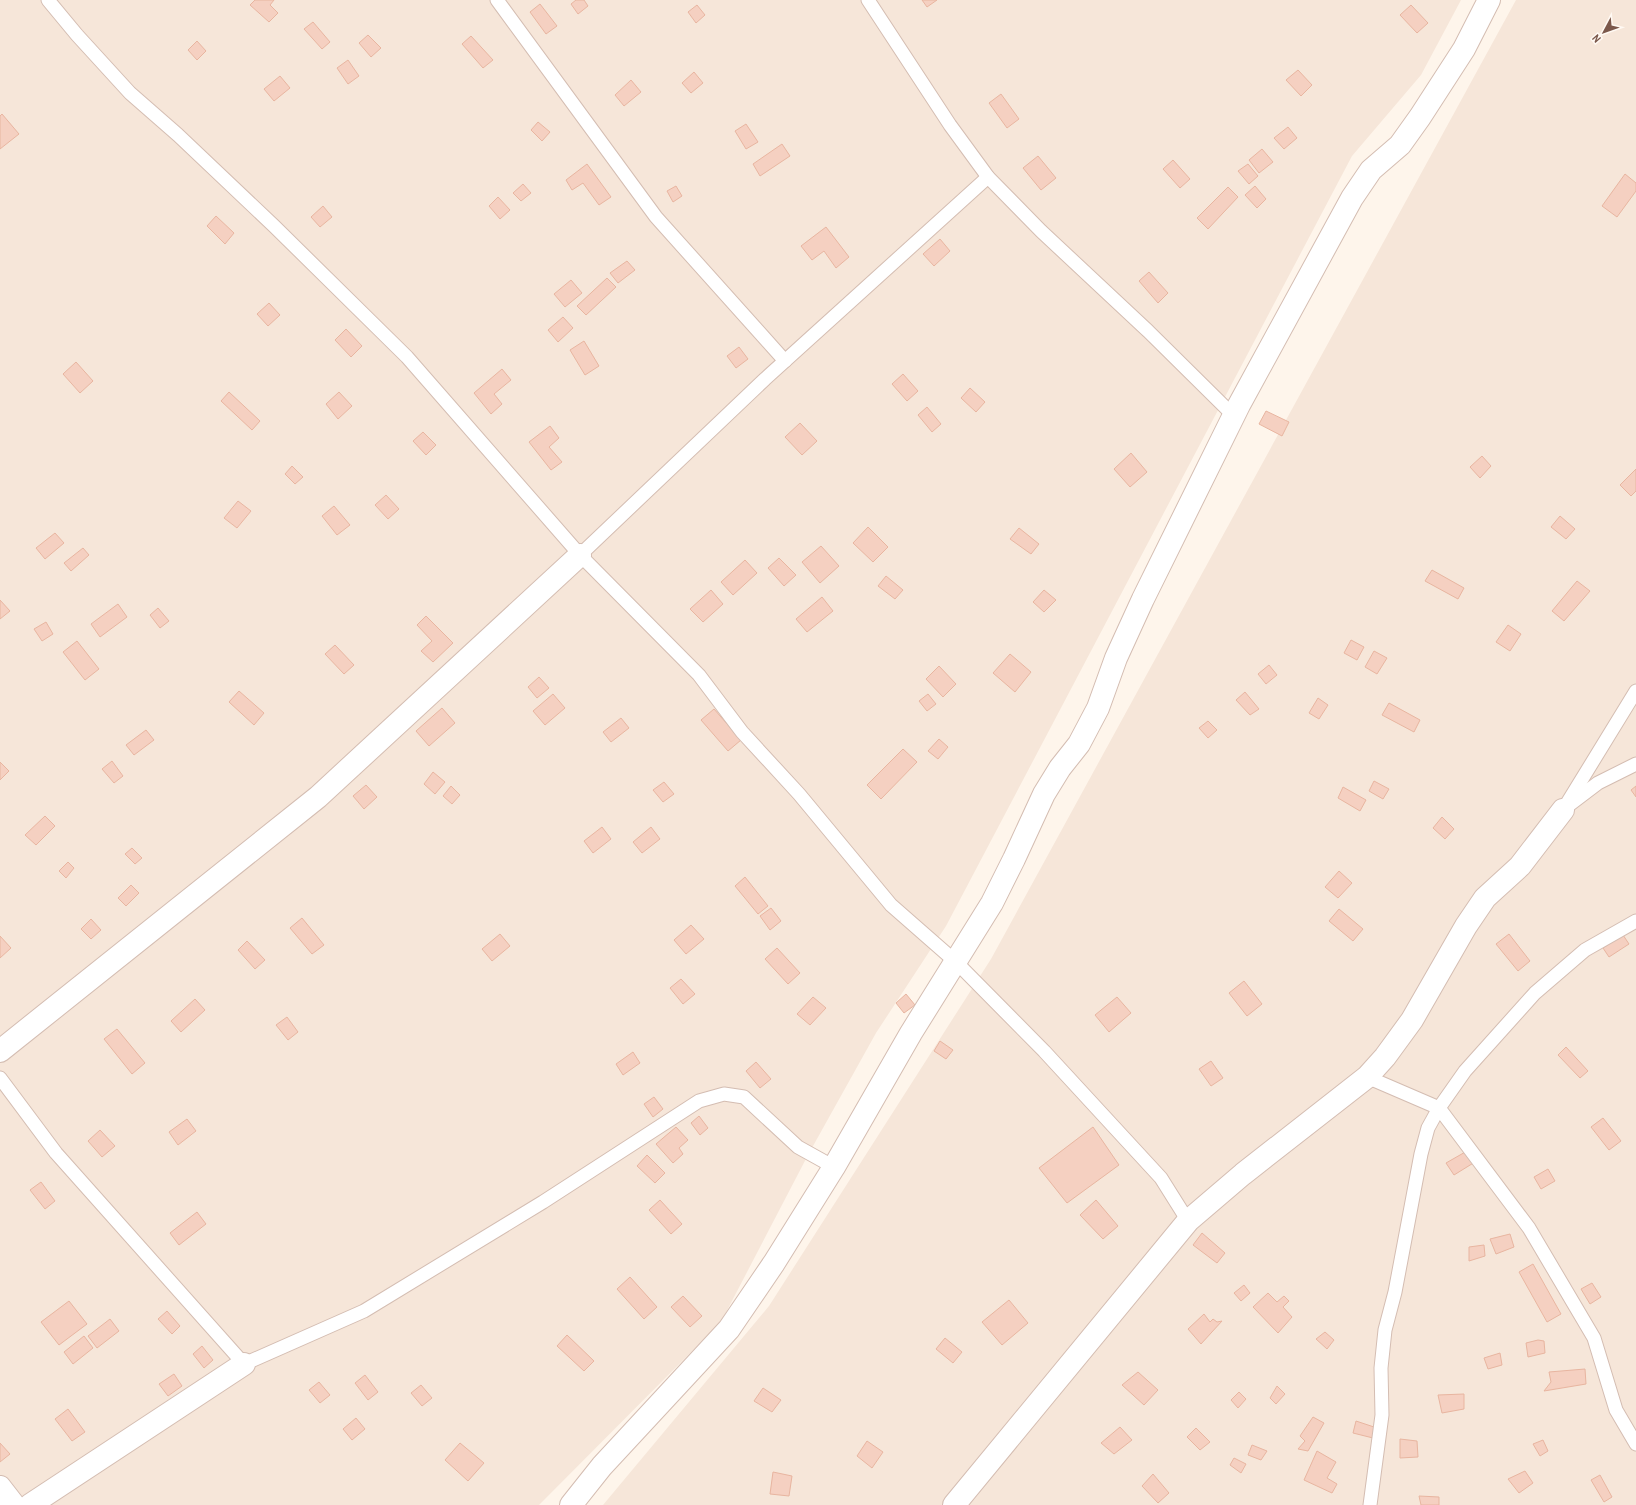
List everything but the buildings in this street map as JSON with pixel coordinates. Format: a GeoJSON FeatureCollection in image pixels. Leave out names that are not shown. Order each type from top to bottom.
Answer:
{"type":"FeatureCollection","features":[{"type":"Feature","properties":{"kind":"street"},"geometry":{"type":"LineString","coordinates":[[572,1505],[607,1461],[729,1329],[774,1263],[834,1167],[911,1033],[992,903],[1044,794],[1060,768],[1079,744],[1098,708],[1116,658],[1234,416],[1352,198],[1371,170],[1400,145],[1464,49],[1490,0]]}},
{"type":"Feature","properties":{"kind":"street"},"geometry":{"type":"LineString","coordinates":[[0,1051],[318,797],[580,555]]}},
{"type":"Feature","properties":{"kind":"street"},"geometry":{"type":"LineString","coordinates":[[954,1505],[1188,1222],[1243,1174],[1367,1077],[1385,1057],[1412,1020],[1466,926],[1485,898],[1520,866],[1563,810]]}},
{"type":"Feature","properties":{"kind":"street"},"geometry":{"type":"LineString","coordinates":[[30,1505],[244,1364]]}},
{"type":"Feature","properties":{"kind":"street"},"geometry":{"type":"LineString","coordinates":[[0,1487],[14,1505]]}},
{"type":"Feature","properties":{"kind":"lane"},"geometry":{"type":"LineString","coordinates":[[48,0],[130,93],[178,135],[274,226],[407,356],[580,555],[699,675],[742,732],[798,794],[891,905],[956,962],[1044,1052],[1161,1178],[1188,1222]]}},
{"type":"Feature","properties":{"kind":"lane"},"geometry":{"type":"LineString","coordinates":[[497,0],[656,217],[785,361]]}},
{"type":"Feature","properties":{"kind":"lane"},"geometry":{"type":"LineString","coordinates":[[868,0],[950,125],[988,177],[1041,231],[1148,331],[1234,416]]}},
{"type":"Feature","properties":{"kind":"lane"},"geometry":{"type":"LineString","coordinates":[[580,555],[785,361],[988,177]]}},
{"type":"Feature","properties":{"kind":"lane"},"geometry":{"type":"LineString","coordinates":[[1563,810],[1636,690]]}},
{"type":"Feature","properties":{"kind":"lane"},"geometry":{"type":"LineString","coordinates":[[1563,810],[1598,783],[1636,764]]}},
{"type":"Feature","properties":{"kind":"lane"},"geometry":{"type":"LineString","coordinates":[[1370,1505],[1382,1415],[1381,1368],[1385,1330],[1395,1292],[1421,1154],[1428,1128],[1439,1108],[1465,1071],[1535,993],[1585,950],[1636,921]]}},
{"type":"Feature","properties":{"kind":"lane"},"geometry":{"type":"LineString","coordinates":[[1367,1077],[1439,1108],[1529,1228],[1594,1338],[1616,1410],[1636,1444]]}},
{"type":"Feature","properties":{"kind":"lane"},"geometry":{"type":"LineString","coordinates":[[0,1078],[56,1153],[244,1364],[364,1312],[543,1202],[699,1101],[724,1094],[744,1097],[798,1147],[834,1167]]}},
{"type":"Feature","properties":{"kind":"shaded area"},"geometry":{"type":"Polygon","coordinates":[[[0,0],[1461,0],[1421,75],[1352,156],[946,926],[876,1033],[808,1155],[721,1322],[539,1505],[0,1505],[0,0]]]}},
{"type":"Feature","properties":{"kind":"shaded area"},"geometry":{"type":"Polygon","coordinates":[[[1516,0],[1636,0],[1636,1505],[603,1505],[769,1306],[991,959],[1516,0]]]}}]}
